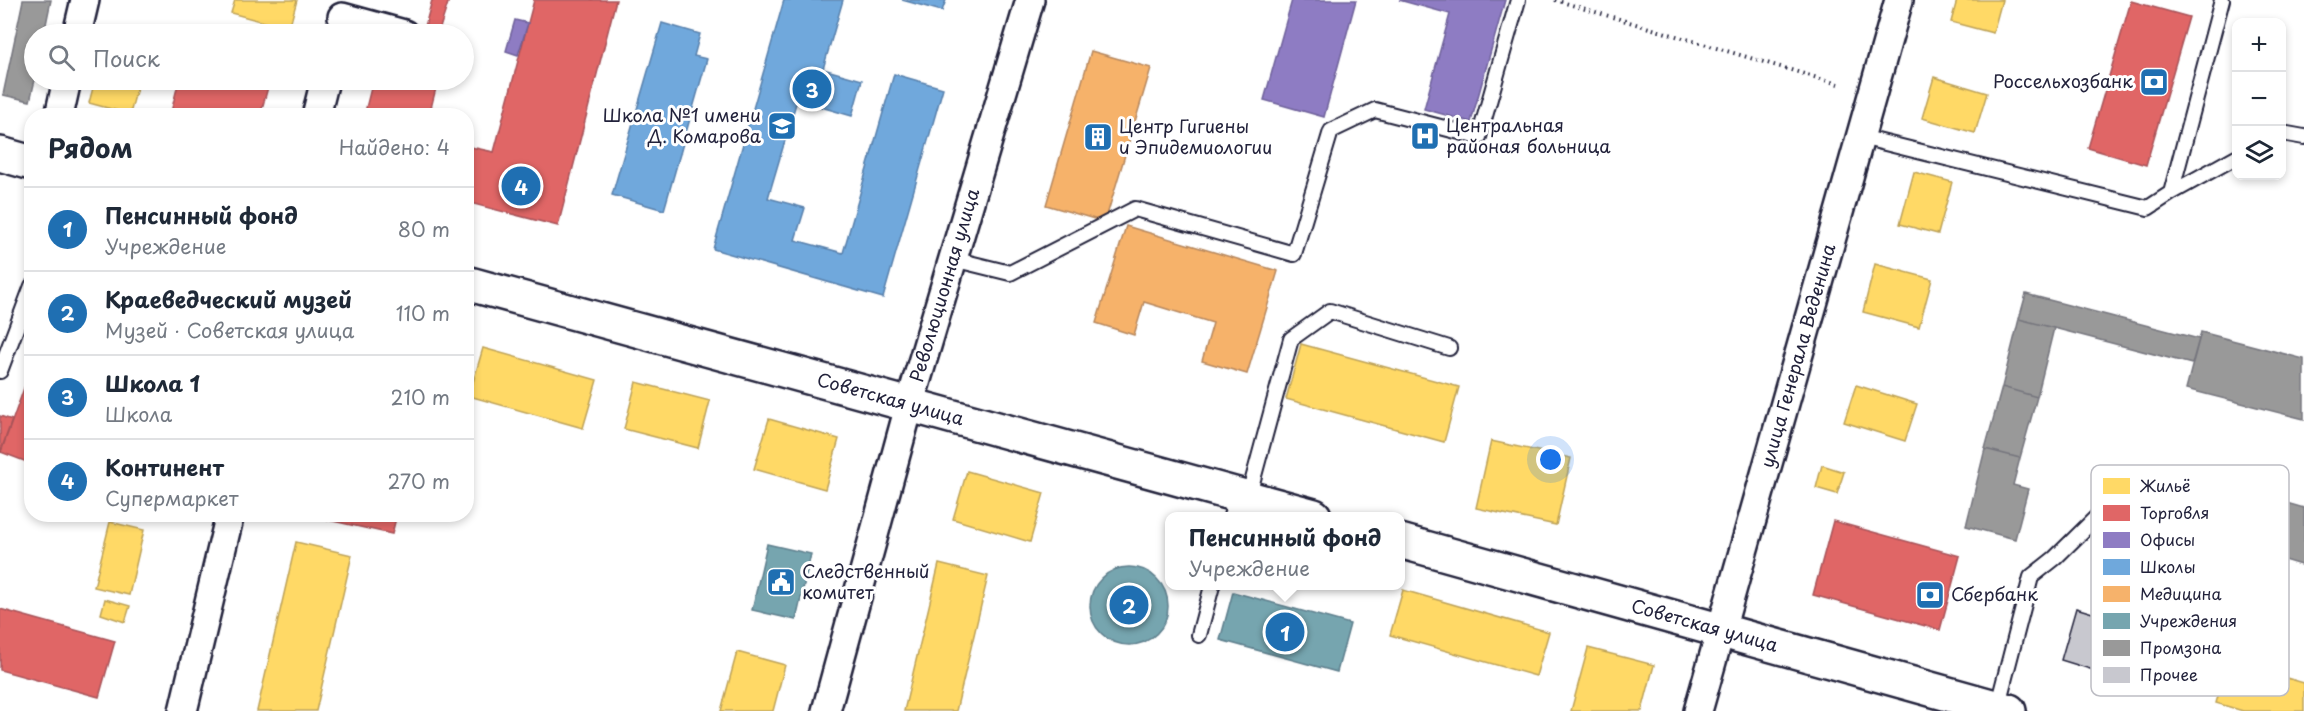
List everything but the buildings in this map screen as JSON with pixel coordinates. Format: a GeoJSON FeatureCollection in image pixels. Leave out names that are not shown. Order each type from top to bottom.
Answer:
{"type":"FeatureCollection","features":[{"type":"Feature","properties":{"kind":"street"},"geometry":{"type":"LineString","coordinates":[[79,24],[85,0]]}},
{"type":"Feature","properties":{"kind":"street","name":"Революционная улица"},"geometry":{"type":"LineString","coordinates":[[826,711],[910,403],[1030,0]]}},
{"type":"Feature","properties":{"kind":"street","name":"улица Генерала Веденина"},"geometry":{"type":"LineString","coordinates":[[1698,711],[1899,0]]}},
{"type":"Feature","properties":{"kind":"street"},"geometry":{"type":"LineString","coordinates":[[342,17],[368,24]]}},
{"type":"Feature","properties":{"kind":"street"},"geometry":{"type":"LineString","coordinates":[[61,108],[65,90]]}},
{"type":"Feature","properties":{"kind":"street"},"geometry":{"type":"LineString","coordinates":[[318,108],[322,90]]}},
{"type":"Feature","properties":{"kind":"street"},"geometry":{"type":"LineString","coordinates":[[0,154],[24,161]]}},
{"type":"Feature","properties":{"kind":"street","name":"Советская улица"},"geometry":{"type":"LineString","coordinates":[[474,285],[910,403],[1238,503],[1291,512]]}},
{"type":"Feature","properties":{"kind":"street"},"geometry":{"type":"LineString","coordinates":[[183,711],[228,522]]}},
{"type":"Feature","properties":{"kind":"street","name":"Советская улица"},"geometry":{"type":"LineString","coordinates":[[1405,542],[2003,709]]}},
{"type":"Feature","properties":{"kind":"lane"},"geometry":{"type":"LineString","coordinates":[[953,259],[1010,273],[1135,209],[1294,254],[1331,131],[1375,110],[1479,137],[1518,0]]}},
{"type":"Feature","properties":{"kind":"lane"},"geometry":{"type":"LineString","coordinates":[[2171,194],[2222,0]]}},
{"type":"Feature","properties":{"kind":"lane"},"geometry":{"type":"LineString","coordinates":[[2286,134],[2304,137]]}},
{"type":"Feature","properties":{"kind":"lane"},"geometry":{"type":"LineString","coordinates":[[1861,137],[2148,208],[2232,160]]}},
{"type":"Feature","properties":{"kind":"lane"},"geometry":{"type":"LineString","coordinates":[[0,371],[24,307]]}},
{"type":"Feature","properties":{"kind":"lane"},"geometry":{"type":"LineString","coordinates":[[1238,503],[1291,339],[1330,311],[1449,348]]}},
{"type":"Feature","properties":{"kind":"lane"},"geometry":{"type":"LineString","coordinates":[[2003,709],[2031,577],[2055,558],[2091,522]]}},
{"type":"Feature","properties":{"kind":"lane"},"geometry":{"type":"LineString","coordinates":[[1199,635],[1211,590]]}},
{"type":"Feature","properties":{"kind":"path"},"geometry":{"type":"LineString","coordinates":[[1555,0],[1838,84]]}},
{"type":"Feature","properties":{"kind":"place","name":"Россельхозбанк"},"geometry":{"type":"Point","coordinates":[2154,82]}},
{"type":"Feature","properties":{"kind":"place","name":"Школа 1"},"geometry":{"type":"Point","coordinates":[812,89]}},
{"type":"Feature","properties":{"kind":"place","name":"Школа №1 имени Д. Комарова"},"geometry":{"type":"Point","coordinates":[782,126]}},
{"type":"Feature","properties":{"kind":"place","name":"Центральная районая больница"},"geometry":{"type":"Point","coordinates":[1425,136]}},
{"type":"Feature","properties":{"kind":"place","name":"Центр Гигиены и Эпидемиологии"},"geometry":{"type":"Point","coordinates":[1098,137]}},
{"type":"Feature","properties":{"kind":"place","name":"Континент"},"geometry":{"type":"Point","coordinates":[521,186]}},
{"type":"Feature","properties":{"kind":"place","name":"Следственный комитет"},"geometry":{"type":"Point","coordinates":[781,582]}},
{"type":"Feature","properties":{"kind":"place","name":"Сбербанк"},"geometry":{"type":"Point","coordinates":[1930,595]}},
{"type":"Feature","properties":{"kind":"place","name":"Краеведческий музей"},"geometry":{"type":"Point","coordinates":[1129,605]}},
{"type":"Feature","properties":{"kind":"place","name":"Пенсинный фонд"},"geometry":{"type":"Point","coordinates":[1285,632]}}]}
